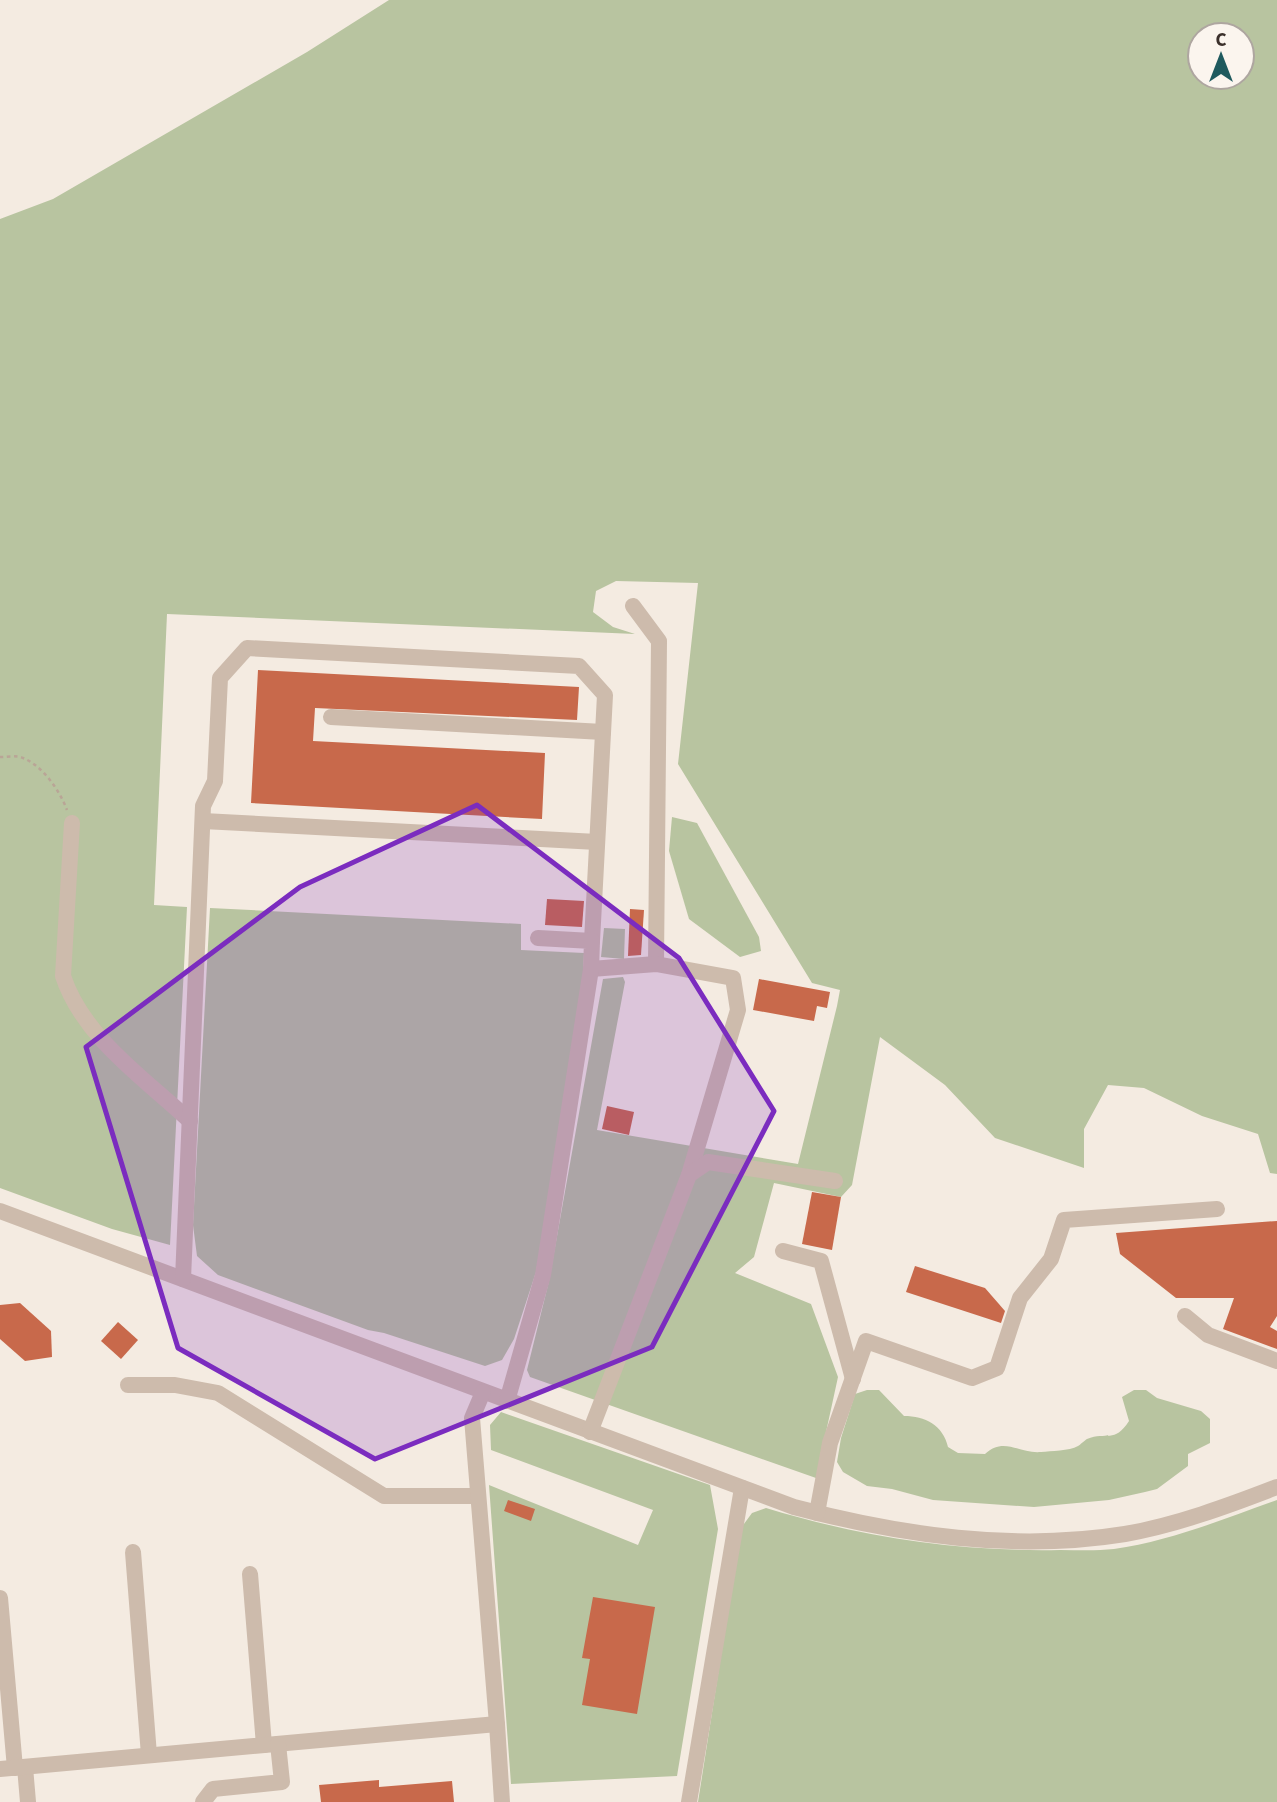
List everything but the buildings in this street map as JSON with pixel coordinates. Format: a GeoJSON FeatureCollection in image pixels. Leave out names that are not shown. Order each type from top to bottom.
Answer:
{"type":"FeatureCollection","features":[{"type":"Feature","properties":{"kind":"street"},"geometry":{"type":"LineString","coordinates":[[633,606],[659,641],[656,964]]}},
{"type":"Feature","properties":{"kind":"street"},"geometry":{"type":"LineString","coordinates":[[183,1279],[202,821],[203,806],[215,781],[220,678],[247,648],[579,666],[605,695],[591,969],[543,1275],[507,1401]]}},
{"type":"Feature","properties":{"kind":"street"},"geometry":{"type":"LineString","coordinates":[[331,717],[603,732]]}},
{"type":"Feature","properties":{"kind":"street"},"geometry":{"type":"LineString","coordinates":[[202,821],[597,842]]}},
{"type":"Feature","properties":{"kind":"street"},"geometry":{"type":"LineString","coordinates":[[72,823],[63,976],[69,994],[85,1021],[190,1121]]}},
{"type":"Feature","properties":{"kind":"street"},"geometry":{"type":"LineString","coordinates":[[538,938],[592,940]]}},
{"type":"Feature","properties":{"kind":"street"},"geometry":{"type":"LineString","coordinates":[[590,1432],[689,1175],[738,1010],[733,978],[656,964],[591,969]]}},
{"type":"Feature","properties":{"kind":"street"},"geometry":{"type":"LineString","coordinates":[[689,1175],[708,1162],[835,1181]]}},
{"type":"Feature","properties":{"kind":"street"},"geometry":{"type":"LineString","coordinates":[[817,1513],[830,1443],[866,1341],[972,1378],[997,1368],[1020,1298],[1051,1259],[1064,1220],[1217,1209]]}},
{"type":"Feature","properties":{"kind":"street"},"geometry":{"type":"LineString","coordinates":[[0,1211],[742,1488],[817,1513],[896,1531],[955,1538],[1080,1538],[1124,1534],[1163,1525],[1277,1487]]}},
{"type":"Feature","properties":{"kind":"street"},"geometry":{"type":"LineString","coordinates":[[783,1251],[821,1261],[853,1379]]}},
{"type":"Feature","properties":{"kind":"street"},"geometry":{"type":"LineString","coordinates":[[1185,1316],[1208,1335],[1277,1361]]}},
{"type":"Feature","properties":{"kind":"street"},"geometry":{"type":"LineString","coordinates":[[128,1385],[175,1385],[218,1393],[384,1496],[478,1496]]}},
{"type":"Feature","properties":{"kind":"street"},"geometry":{"type":"LineString","coordinates":[[483,1392],[472,1418],[502,1802]]}},
{"type":"Feature","properties":{"kind":"street"},"geometry":{"type":"LineString","coordinates":[[690,1802],[742,1488]]}},
{"type":"Feature","properties":{"kind":"street"},"geometry":{"type":"LineString","coordinates":[[134,1552],[149,1755]]}},
{"type":"Feature","properties":{"kind":"street"},"geometry":{"type":"LineString","coordinates":[[203,1802],[213,1789],[282,1782],[271,1744],[250,1574]]}},
{"type":"Feature","properties":{"kind":"street"},"geometry":{"type":"LineString","coordinates":[[0,1598],[13,1768],[28,1802]]}},
{"type":"Feature","properties":{"kind":"street"},"geometry":{"type":"LineString","coordinates":[[13,1768],[497,1724]]}},
{"type":"Feature","properties":{"kind":"path"},"geometry":{"type":"LineString","coordinates":[[0,757],[22,757],[40,770],[61,792],[72,823]]}},
{"type":"Feature","properties":{"kind":"highlighted area"},"geometry":{"type":"Polygon","coordinates":[[[477,805],[679,958],[774,1111],[652,1347],[375,1459],[178,1348],[86,1047],[300,887],[477,805]]]}},
{"type":"Feature","properties":{"kind":"green space"},"geometry":{"type":"Polygon","coordinates":[[[389,0],[1277,0],[1277,1174],[1270,1173],[1258,1134],[1202,1116],[1144,1088],[1108,1085],[1084,1129],[1084,1168],[995,1138],[945,1085],[880,1037],[852,1185],[841,1197],[774,1183],[754,1257],[735,1273],[811,1304],[838,1377],[816,1478],[530,1377],[527,1370],[549,1281],[603,979],[623,977],[625,982],[597,1130],[798,1164],[840,990],[812,983],[678,764],[698,583],[616,581],[596,591],[593,612],[613,627],[635,634],[167,614],[154,905],[187,907],[170,1245],[112,1229],[0,1188],[0,219],[53,199],[307,52],[389,0]]]}},
{"type":"Feature","properties":{"kind":"green space"},"geometry":{"type":"Polygon","coordinates":[[[672,817],[697,823],[759,937],[761,951],[740,957],[689,919],[669,851],[672,817]]]}},
{"type":"Feature","properties":{"kind":"green space"},"geometry":{"type":"Polygon","coordinates":[[[210,908],[521,924],[521,950],[584,953],[582,1000],[536,1272],[514,1339],[502,1360],[485,1366],[368,1330],[218,1275],[197,1256],[193,1225],[210,908]]]}},
{"type":"Feature","properties":{"kind":"green space"},"geometry":{"type":"Polygon","coordinates":[[[604,928],[625,929],[624,959],[601,957],[604,928]]]}},
{"type":"Feature","properties":{"kind":"green space"},"geometry":{"type":"Polygon","coordinates":[[[879,1390],[904,1416],[932,1423],[946,1439],[948,1447],[958,1453],[985,1454],[999,1446],[1033,1452],[1060,1451],[1074,1448],[1087,1439],[1114,1435],[1129,1421],[1122,1397],[1134,1390],[1146,1390],[1157,1398],[1201,1411],[1210,1419],[1210,1443],[1188,1454],[1188,1466],[1157,1489],[1109,1500],[1034,1507],[933,1500],[892,1489],[867,1486],[843,1472],[837,1462],[841,1438],[855,1394],[879,1390]]]}},
{"type":"Feature","properties":{"kind":"green space"},"geometry":{"type":"Polygon","coordinates":[[[501,1412],[710,1485],[718,1529],[677,1776],[511,1784],[489,1485],[638,1545],[653,1510],[491,1450],[490,1425],[501,1412]]]}},
{"type":"Feature","properties":{"kind":"green space"},"geometry":{"type":"Polygon","coordinates":[[[1277,1500],[1277,1802],[698,1802],[741,1528],[752,1513],[766,1508],[838,1527],[911,1541],[1023,1550],[1094,1550],[1156,1541],[1277,1500]]]}}]}
